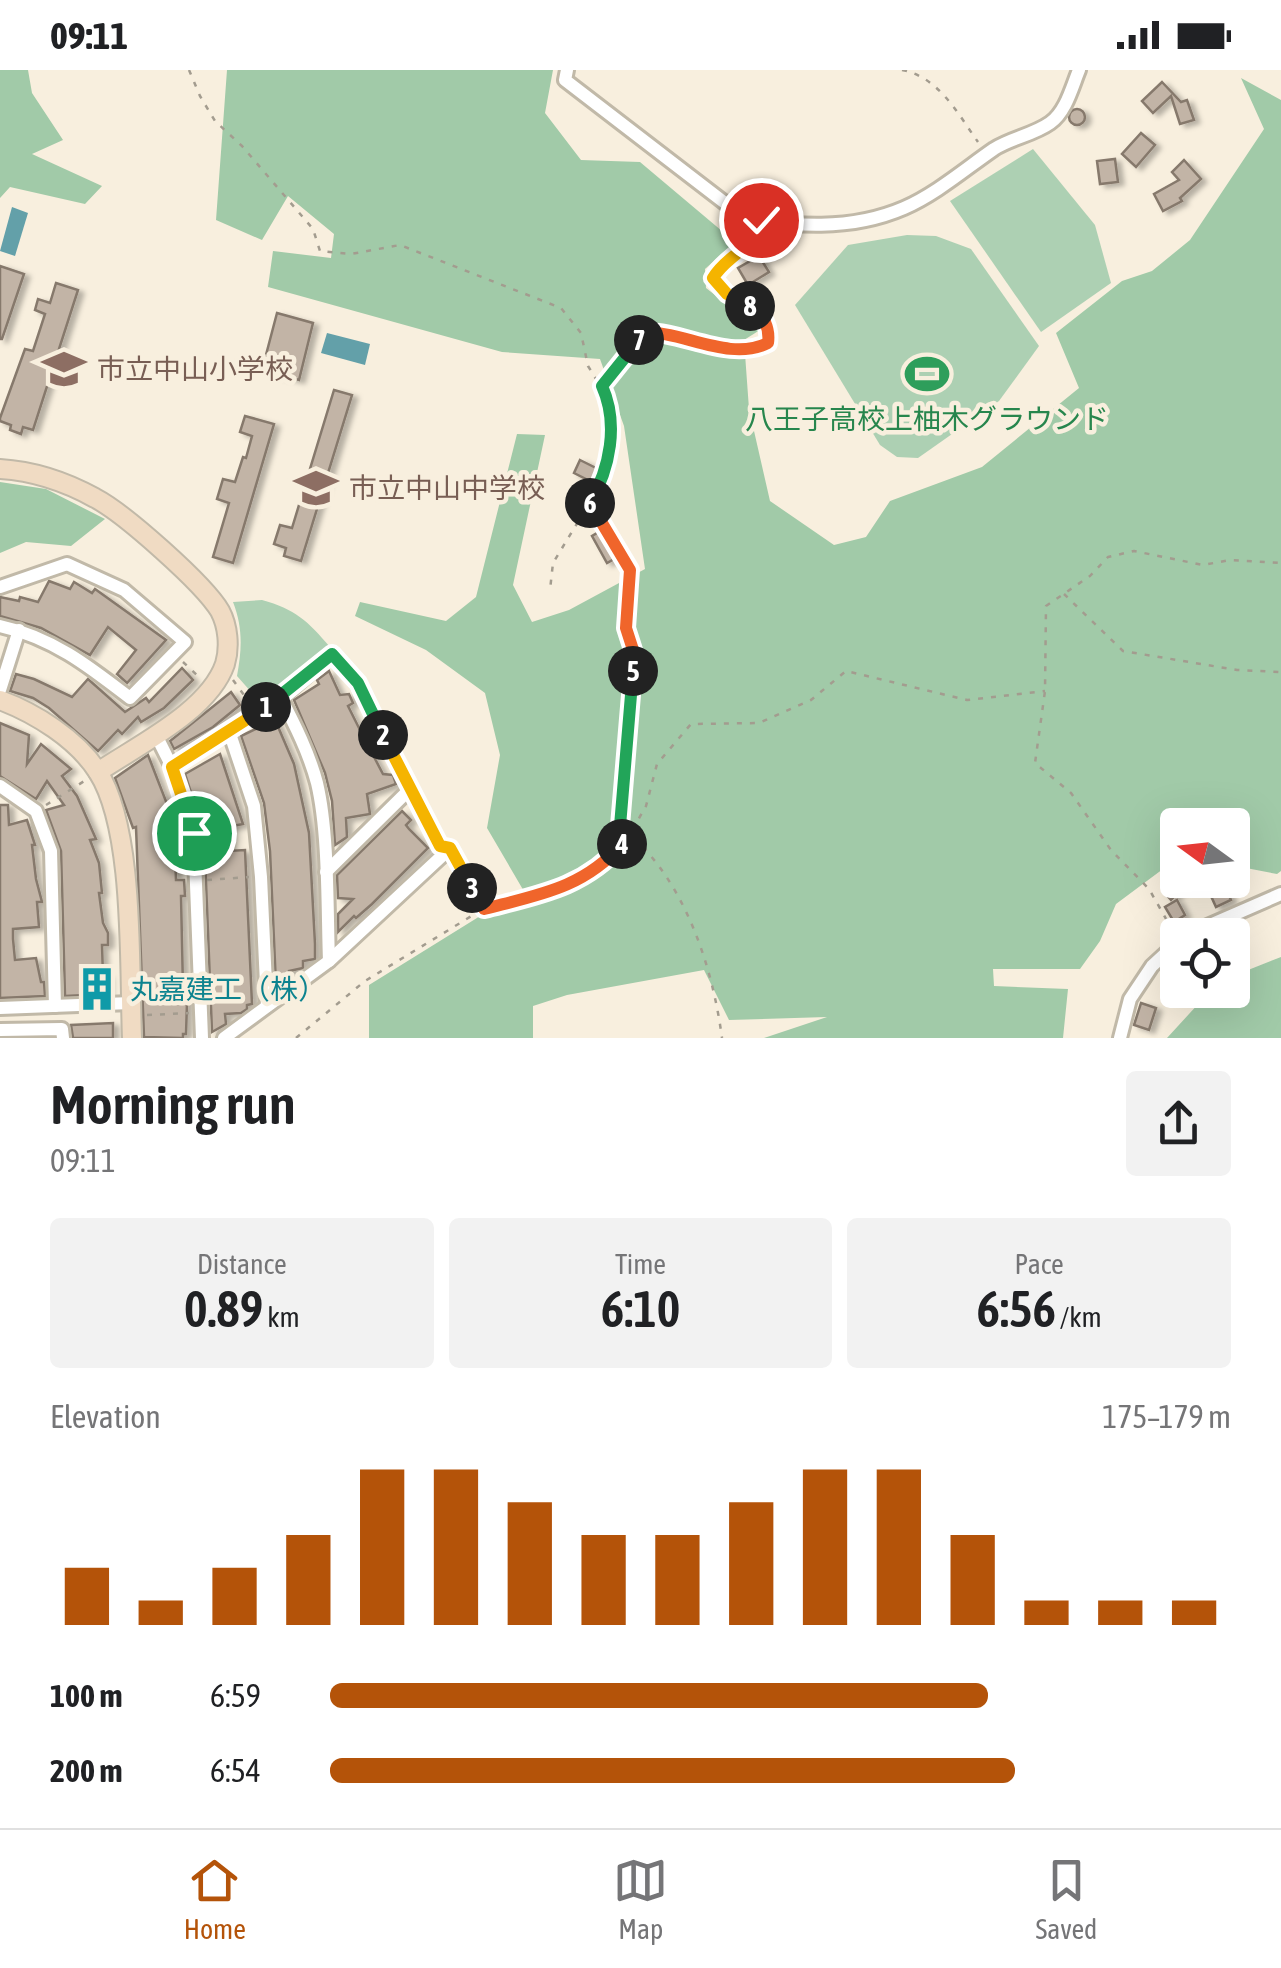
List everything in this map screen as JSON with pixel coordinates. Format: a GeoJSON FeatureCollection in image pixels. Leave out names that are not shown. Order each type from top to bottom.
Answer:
{"type":"FeatureCollection","features":[{"type":"Feature","properties":{"kind":"street"},"geometry":{"type":"LineString","coordinates":[[567,70],[565,80],[738,213],[761,220],[842,224],[876,219],[907,207],[987,154],[1050,124],[1062,110],[1079,70]]}},
{"type":"Feature","properties":{"kind":"street"},"geometry":{"type":"LineString","coordinates":[[0,469],[52,479],[98,499],[148,538],[211,598],[222,615],[228,639],[223,667],[212,689],[156,735],[92,775]]}},
{"type":"Feature","properties":{"kind":"street"},"geometry":{"type":"LineString","coordinates":[[0,587],[67,564],[124,590],[185,642],[130,698],[59,647],[0,626]]}},
{"type":"Feature","properties":{"kind":"street"},"geometry":{"type":"LineString","coordinates":[[0,690],[19,630]]}},
{"type":"Feature","properties":{"kind":"street"},"geometry":{"type":"LineString","coordinates":[[172,767],[281,698],[332,654],[358,683],[444,854],[329,961],[224,1038]]}},
{"type":"Feature","properties":{"kind":"street"},"geometry":{"type":"LineString","coordinates":[[281,698],[299,733],[317,785],[326,872],[329,961]]}},
{"type":"Feature","properties":{"kind":"street"},"geometry":{"type":"LineString","coordinates":[[0,700],[57,730],[92,775],[118,825],[124,856],[135,1009],[132,1038]]}},
{"type":"Feature","properties":{"kind":"street"},"geometry":{"type":"LineString","coordinates":[[229,731],[254,806],[262,877],[267,1006]]}},
{"type":"Feature","properties":{"kind":"street"},"geometry":{"type":"LineString","coordinates":[[156,735],[172,767],[194,833],[202,1038]]}},
{"type":"Feature","properties":{"kind":"street"},"geometry":{"type":"LineString","coordinates":[[0,786],[36,811],[51,851],[56,1006]]}},
{"type":"Feature","properties":{"kind":"street"},"geometry":{"type":"LineString","coordinates":[[326,872],[410,789]]}},
{"type":"Feature","properties":{"kind":"street"},"geometry":{"type":"LineString","coordinates":[[1225,918],[1281,894]]}},
{"type":"Feature","properties":{"kind":"street"},"geometry":{"type":"LineString","coordinates":[[1120,1038],[1130,999],[1160,959]]}},
{"type":"Feature","properties":{"kind":"street"},"geometry":{"type":"LineString","coordinates":[[0,1008],[135,1009]]}},
{"type":"Feature","properties":{"kind":"street"},"geometry":{"type":"LineString","coordinates":[[0,1030],[62,1029],[62,1038]]}},
{"type":"Feature","properties":{"kind":"path"},"geometry":{"type":"LineString","coordinates":[[190,70],[216,121],[313,229],[320,251],[351,254],[400,245],[561,308],[581,332],[588,366],[607,397],[611,432],[600,484],[558,552],[550,574],[550,590]]}},
{"type":"Feature","properties":{"kind":"path"},"geometry":{"type":"LineString","coordinates":[[902,70],[927,79],[987,154]]}},
{"type":"Feature","properties":{"kind":"path"},"geometry":{"type":"LineString","coordinates":[[602,386],[646,332],[754,350],[768,343],[770,333],[760,310],[727,294],[713,278],[721,264],[780,221]]}},
{"type":"Feature","properties":{"kind":"path"},"geometry":{"type":"LineString","coordinates":[[589,504],[630,570],[626,628],[635,656],[620,826],[671,885],[694,928],[707,964],[722,1038]]}},
{"type":"Feature","properties":{"kind":"path"},"geometry":{"type":"LineString","coordinates":[[1166,918],[1149,889],[1112,850],[1072,793],[1035,762],[1046,690],[1046,606],[1090,576],[1108,557],[1134,550],[1203,566],[1230,560],[1281,563]]}},
{"type":"Feature","properties":{"kind":"path"},"geometry":{"type":"LineString","coordinates":[[1063,593],[1122,651],[1237,670],[1281,672]]}},
{"type":"Feature","properties":{"kind":"path"},"geometry":{"type":"LineString","coordinates":[[174,653],[207,685]]}},
{"type":"Feature","properties":{"kind":"path"},"geometry":{"type":"LineString","coordinates":[[223,667],[257,712]]}},
{"type":"Feature","properties":{"kind":"path"},"geometry":{"type":"LineString","coordinates":[[296,1038],[365,980],[483,908],[540,897],[580,881],[630,834],[646,806],[657,764],[691,724],[759,723],[811,700],[846,671],[967,700],[1046,690]]}},
{"type":"Feature","properties":{"kind":"path"},"geometry":{"type":"LineString","coordinates":[[36,811],[92,775]]}},
{"type":"Feature","properties":{"kind":"path"},"geometry":{"type":"LineString","coordinates":[[440,846],[450,848],[483,908]]}},
{"type":"Feature","properties":{"kind":"path"},"geometry":{"type":"LineString","coordinates":[[195,880],[262,877]]}},
{"type":"Feature","properties":{"kind":"path"},"geometry":{"type":"LineString","coordinates":[[135,1009],[200,1012]]}},
{"type":"Feature","properties":{"kind":"green space"},"geometry":{"type":"Polygon","coordinates":[[[0,70],[28,70],[32,93],[63,140],[32,154],[102,186],[85,204],[10,187],[0,198],[0,70]]]}},
{"type":"Feature","properties":{"kind":"green space"},"geometry":{"type":"Polygon","coordinates":[[[227,70],[553,70],[545,113],[581,160],[640,162],[735,242],[705,269],[706,288],[760,330],[744,340],[749,409],[770,501],[834,545],[866,537],[890,501],[982,467],[1079,388],[1056,333],[1122,281],[1152,271],[1190,240],[1264,129],[1241,78],[1281,100],[1281,871],[1277,874],[1250,869],[1250,808],[1160,808],[1160,871],[1116,904],[1100,941],[1080,969],[993,969],[994,986],[1068,989],[1063,1038],[764,1038],[827,1017],[729,1020],[704,970],[567,995],[533,1006],[533,1038],[369,1038],[369,985],[485,913],[532,905],[487,828],[500,755],[485,693],[426,650],[355,616],[360,602],[446,621],[476,597],[517,434],[545,435],[513,585],[532,622],[569,610],[645,569],[624,426],[600,359],[502,352],[268,287],[273,251],[331,258],[334,234],[288,196],[262,240],[216,220],[227,70]]]}},
{"type":"Feature","properties":{"kind":"green space","name":"八王子高校上柚木グラウンド"},"geometry":{"type":"Polygon","coordinates":[[[1033,149],[1095,225],[1111,283],[1041,332],[950,201],[1033,149]]]}},
{"type":"Feature","properties":{"kind":"green space","name":"八王子高校上柚木グラウンド"},"geometry":{"type":"Polygon","coordinates":[[[907,235],[936,236],[971,249],[1039,346],[999,401],[918,458],[897,457],[880,445],[795,305],[848,245],[907,235]]]}},
{"type":"Feature","properties":{"kind":"green space"},"geometry":{"type":"Polygon","coordinates":[[[0,482],[46,489],[105,519],[71,546],[26,542],[0,553],[0,482]]]}},
{"type":"Feature","properties":{"kind":"green space"},"geometry":{"type":"Polygon","coordinates":[[[262,600],[300,617],[330,647],[260,702],[237,676],[241,639],[233,602],[262,600]]]}},
{"type":"Feature","properties":{"kind":"green space"},"geometry":{"type":"Polygon","coordinates":[[[1281,957],[1281,1038],[1167,1038],[1194,1008],[1250,1008],[1250,969],[1281,957]]]}},
{"type":"Feature","properties":{"kind":"water"},"geometry":{"type":"Polygon","coordinates":[[[12,207],[28,213],[15,256],[0,251],[12,207]]]}},
{"type":"Feature","properties":{"kind":"water"},"geometry":{"type":"Polygon","coordinates":[[[327,333],[370,344],[365,365],[321,353],[327,333]]]}},
{"type":"Feature","properties":{"kind":"building"},"geometry":{"type":"Polygon","coordinates":[[[1162,82],[1181,102],[1187,100],[1194,120],[1180,124],[1171,96],[1153,113],[1142,101],[1162,82]]]}},
{"type":"Feature","properties":{"kind":"building"},"geometry":{"type":"Polygon","coordinates":[[[1077,109],[1085,117],[1077,125],[1069,117],[1077,109]]]}},
{"type":"Feature","properties":{"kind":"building"},"geometry":{"type":"Polygon","coordinates":[[[1141,133],[1155,145],[1136,167],[1122,154],[1141,133]]]}},
{"type":"Feature","properties":{"kind":"building"},"geometry":{"type":"Polygon","coordinates":[[[1115,159],[1118,182],[1100,184],[1097,161],[1115,159]]]}},
{"type":"Feature","properties":{"kind":"building"},"geometry":{"type":"Polygon","coordinates":[[[1184,160],[1201,179],[1180,198],[1182,201],[1163,211],[1154,194],[1179,180],[1172,172],[1184,160]]]}},
{"type":"Feature","properties":{"kind":"building"},"geometry":{"type":"Polygon","coordinates":[[[759,256],[769,272],[748,285],[738,268],[759,256]]]}},
{"type":"Feature","properties":{"kind":"building"},"geometry":{"type":"Polygon","coordinates":[[[0,266],[24,274],[2,339],[0,339],[0,266]]]}},
{"type":"Feature","properties":{"kind":"building"},"geometry":{"type":"Polygon","coordinates":[[[56,283],[78,290],[33,430],[23,427],[21,434],[10,430],[11,425],[0,418],[25,349],[33,351],[45,314],[35,310],[38,299],[50,303],[56,283]]]}},
{"type":"Feature","properties":{"kind":"building"},"geometry":{"type":"Polygon","coordinates":[[[277,313],[313,323],[299,380],[262,370],[277,313]]]}},
{"type":"Feature","properties":{"kind":"building"},"geometry":{"type":"Polygon","coordinates":[[[334,390],[352,395],[301,561],[284,556],[286,548],[274,544],[280,525],[292,528],[334,390]]]}},
{"type":"Feature","properties":{"kind":"building"},"geometry":{"type":"Polygon","coordinates":[[[245,416],[274,424],[233,563],[213,557],[229,503],[217,499],[223,479],[235,482],[243,457],[246,458],[252,436],[240,432],[245,416]]]}},
{"type":"Feature","properties":{"kind":"building"},"geometry":{"type":"Polygon","coordinates":[[[580,460],[598,469],[592,482],[574,473],[580,460]]]}},
{"type":"Feature","properties":{"kind":"building"},"geometry":{"type":"Polygon","coordinates":[[[602,530],[616,558],[607,563],[592,536],[602,530]]]}},
{"type":"Feature","properties":{"kind":"building"},"geometry":{"type":"Polygon","coordinates":[[[49,581],[70,589],[74,582],[92,593],[95,589],[166,640],[127,683],[117,674],[136,650],[108,627],[90,655],[41,628],[0,616],[0,597],[38,602],[49,581]]]}},
{"type":"Feature","properties":{"kind":"building"},"geometry":{"type":"Polygon","coordinates":[[[182,668],[193,680],[164,708],[141,722],[138,717],[122,734],[118,730],[98,751],[49,708],[10,691],[16,674],[72,697],[88,679],[125,712],[146,698],[149,702],[182,668]]]}},
{"type":"Feature","properties":{"kind":"building"},"geometry":{"type":"Polygon","coordinates":[[[329,671],[340,695],[349,694],[353,703],[348,706],[383,774],[393,775],[396,784],[367,794],[370,814],[346,818],[347,837],[335,845],[332,801],[325,773],[294,700],[319,684],[317,680],[329,671]]]}},
{"type":"Feature","properties":{"kind":"building"},"geometry":{"type":"Polygon","coordinates":[[[231,692],[240,705],[213,727],[174,749],[170,741],[231,692]]]}},
{"type":"Feature","properties":{"kind":"building"},"geometry":{"type":"Polygon","coordinates":[[[273,715],[294,764],[309,833],[315,944],[315,959],[303,961],[303,968],[289,971],[289,978],[276,985],[264,803],[241,736],[264,725],[262,722],[273,715]]]}},
{"type":"Feature","properties":{"kind":"building"},"geometry":{"type":"Polygon","coordinates":[[[0,723],[29,735],[27,764],[41,744],[71,769],[62,776],[77,796],[96,839],[90,840],[99,863],[99,893],[108,933],[108,945],[102,945],[107,994],[65,996],[61,851],[46,810],[64,805],[47,781],[36,799],[0,776],[0,723]]]}},
{"type":"Feature","properties":{"kind":"building"},"geometry":{"type":"Polygon","coordinates":[[[220,754],[243,824],[227,827],[228,851],[245,850],[252,1004],[241,1013],[225,1014],[226,1024],[212,1032],[204,833],[185,774],[220,754]]]}},
{"type":"Feature","properties":{"kind":"building"},"geometry":{"type":"Polygon","coordinates":[[[148,755],[174,822],[176,880],[184,880],[183,988],[187,1003],[183,1038],[144,1037],[136,827],[133,828],[115,778],[148,755]]]}},
{"type":"Feature","properties":{"kind":"building"},"geometry":{"type":"Polygon","coordinates":[[[0,805],[8,805],[9,825],[27,820],[35,845],[36,879],[42,902],[37,902],[39,927],[13,929],[13,939],[15,960],[36,958],[45,996],[0,998],[0,805]]]}},
{"type":"Feature","properties":{"kind":"building"},"geometry":{"type":"Polygon","coordinates":[[[402,811],[411,820],[406,825],[428,848],[338,932],[338,914],[353,899],[338,898],[337,875],[402,811]]]}},
{"type":"Feature","properties":{"kind":"building"},"geometry":{"type":"Polygon","coordinates":[[[1212,898],[1230,898],[1231,900],[1216,907],[1212,898]]]}},
{"type":"Feature","properties":{"kind":"building"},"geometry":{"type":"Polygon","coordinates":[[[1177,900],[1185,915],[1172,918],[1165,907],[1177,900]]]}},
{"type":"Feature","properties":{"kind":"building"},"geometry":{"type":"Polygon","coordinates":[[[1141,1003],[1156,1008],[1149,1030],[1134,1025],[1141,1003]]]}},
{"type":"Feature","properties":{"kind":"building"},"geometry":{"type":"Polygon","coordinates":[[[113,1023],[113,1038],[73,1038],[71,1025],[113,1023]]]}},
{"type":"Feature","properties":{"kind":"place","name":"市立中山小学校"},"geometry":{"type":"Point","coordinates":[64,369]}},
{"type":"Feature","properties":{"kind":"place","name":"八王子高校上柚木グラウンド"},"geometry":{"type":"Point","coordinates":[927,374]}},
{"type":"Feature","properties":{"kind":"place","name":"市立中山中学校"},"geometry":{"type":"Point","coordinates":[316,488]}},
{"type":"Feature","properties":{"kind":"place","name":"丸嘉建工（株）"},"geometry":{"type":"Point","coordinates":[97,989]}},
{"type":"Feature","properties":{"kind":"route"},"geometry":{"type":"LineString","coordinates":[[194,833],[172,767],[281,698],[332,654],[358,683],[440,846],[450,848],[483,908],[540,897],[580,881],[618,849],[630,834],[620,826],[635,656],[626,628],[630,570],[589,504],[609,454],[611,432],[602,386],[646,332],[754,350],[768,343],[770,333],[760,310],[727,294],[713,278],[721,264],[780,221],[761,220]]}}]}
